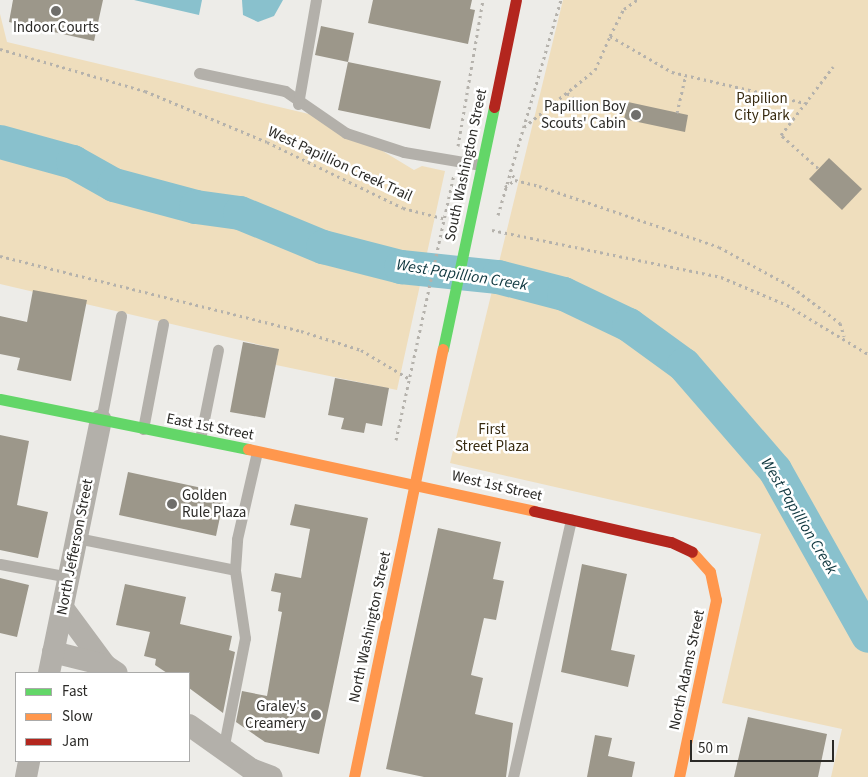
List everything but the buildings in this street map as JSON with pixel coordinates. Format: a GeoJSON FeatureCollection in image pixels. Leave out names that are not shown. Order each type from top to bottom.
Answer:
{"type":"FeatureCollection","features":[{"type":"Feature","properties":{"kind":"main road","name":"South Washington Street"},"geometry":{"type":"LineString","coordinates":[[415,483],[516,0]]}},
{"type":"Feature","properties":{"kind":"main road","name":"East 1st Street"},"geometry":{"type":"LineString","coordinates":[[0,400],[415,483]]}},
{"type":"Feature","properties":{"kind":"main road","name":"West 1st Street"},"geometry":{"type":"LineString","coordinates":[[415,483],[571,519]]}},
{"type":"Feature","properties":{"kind":"main road","name":"North Washington Street"},"geometry":{"type":"LineString","coordinates":[[354,777],[415,483]]}},
{"type":"Feature","properties":{"kind":"main road","name":"North Adams Street"},"geometry":{"type":"LineString","coordinates":[[571,519],[671,542],[693,552],[710,572],[716,600],[679,777]]}},
{"type":"Feature","properties":{"kind":"street","name":"North Jefferson Street"},"geometry":{"type":"LineString","coordinates":[[51,662],[101,420]]}},
{"type":"Feature","properties":{"kind":"street"},"geometry":{"type":"LineString","coordinates":[[63,608],[111,669]]}},
{"type":"Feature","properties":{"kind":"street"},"geometry":{"type":"LineString","coordinates":[[51,662],[111,669]]}},
{"type":"Feature","properties":{"kind":"street"},"geometry":{"type":"LineString","coordinates":[[190,726],[223,750],[272,777]]}},
{"type":"Feature","properties":{"kind":"street"},"geometry":{"type":"LineString","coordinates":[[26,777],[29,762]]}},
{"type":"Feature","properties":{"kind":"lane"},"geometry":{"type":"LineString","coordinates":[[298,104],[316,0]]}},
{"type":"Feature","properties":{"kind":"lane"},"geometry":{"type":"LineString","coordinates":[[199,72],[285,91],[298,104],[346,133],[404,152],[481,165]]}},
{"type":"Feature","properties":{"kind":"lane"},"geometry":{"type":"LineString","coordinates":[[101,420],[121,316]]}},
{"type":"Feature","properties":{"kind":"lane"},"geometry":{"type":"LineString","coordinates":[[143,429],[163,324]]}},
{"type":"Feature","properties":{"kind":"lane"},"geometry":{"type":"LineString","coordinates":[[199,441],[218,350]]}},
{"type":"Feature","properties":{"kind":"lane"},"geometry":{"type":"LineString","coordinates":[[223,750],[245,638],[236,570],[237,539],[257,452]]}},
{"type":"Feature","properties":{"kind":"lane"},"geometry":{"type":"LineString","coordinates":[[513,777],[571,519]]}},
{"type":"Feature","properties":{"kind":"lane"},"geometry":{"type":"LineString","coordinates":[[77,538],[236,570]]}},
{"type":"Feature","properties":{"kind":"lane"},"geometry":{"type":"LineString","coordinates":[[0,564],[69,577]]}},
{"type":"Feature","properties":{"kind":"path"},"geometry":{"type":"LineString","coordinates":[[396,440],[456,161],[483,0]]}},
{"type":"Feature","properties":{"kind":"path"},"geometry":{"type":"LineString","coordinates":[[498,215],[510,168],[561,0]]}},
{"type":"Feature","properties":{"kind":"path"},"geometry":{"type":"LineString","coordinates":[[524,127],[595,70],[624,9],[637,0]]}},
{"type":"Feature","properties":{"kind":"path"},"geometry":{"type":"LineString","coordinates":[[610,36],[686,75],[809,104]]}},
{"type":"Feature","properties":{"kind":"path","name":"West Papillion Creek Trail"},"geometry":{"type":"LineString","coordinates":[[0,50],[145,90],[250,134],[403,208],[449,220]]}},
{"type":"Feature","properties":{"kind":"path"},"geometry":{"type":"LineString","coordinates":[[818,168],[782,136],[809,104],[833,67]]}},
{"type":"Feature","properties":{"kind":"path"},"geometry":{"type":"LineString","coordinates":[[677,113],[686,75]]}},
{"type":"Feature","properties":{"kind":"path"},"geometry":{"type":"LineString","coordinates":[[567,93],[577,101],[626,111]]}},
{"type":"Feature","properties":{"kind":"path"},"geometry":{"type":"LineString","coordinates":[[510,168],[514,180]]}},
{"type":"Feature","properties":{"kind":"path"},"geometry":{"type":"LineString","coordinates":[[505,187],[514,180]]}},
{"type":"Feature","properties":{"kind":"path"},"geometry":{"type":"LineString","coordinates":[[514,180],[619,210],[719,247],[792,287],[840,323],[845,336]]}},
{"type":"Feature","properties":{"kind":"path"},"geometry":{"type":"LineString","coordinates":[[484,228],[721,277],[753,288],[845,336],[868,354]]}},
{"type":"Feature","properties":{"kind":"path"},"geometry":{"type":"LineString","coordinates":[[0,256],[302,331],[361,350],[408,378]]}},
{"type":"Feature","properties":{"kind":"green space"},"geometry":{"type":"Polygon","coordinates":[[[563,0],[868,0],[868,777],[831,777],[842,729],[722,703],[761,534],[450,463],[563,0]]]}},
{"type":"Feature","properties":{"kind":"green space"},"geometry":{"type":"Polygon","coordinates":[[[0,14],[7,42],[330,119],[414,170],[422,166],[445,171],[397,390],[276,365],[278,349],[0,284],[0,14]]]}},
{"type":"Feature","properties":{"kind":"water"},"geometry":{"type":"Polygon","coordinates":[[[134,0],[202,0],[199,15],[134,0]]]}},
{"type":"Feature","properties":{"kind":"water"},"geometry":{"type":"Polygon","coordinates":[[[242,0],[283,0],[274,16],[258,22],[243,15],[242,0]]]}},
{"type":"Feature","properties":{"kind":"waterway","name":"West Papillion Creek"},"geometry":{"type":"LineString","coordinates":[[0,142],[73,162],[114,185],[196,207],[240,213],[323,247],[401,267],[498,277],[564,294],[629,325],[684,365],[775,470],[868,636]]}},
{"type":"Feature","properties":{"kind":"traffic: fast"},"geometry":{"type":"LineString","coordinates":[[443,349],[494,107]]}},
{"type":"Feature","properties":{"kind":"traffic: fast"},"geometry":{"type":"LineString","coordinates":[[0,399],[248,449]]}},
{"type":"Feature","properties":{"kind":"traffic: slow"},"geometry":{"type":"LineString","coordinates":[[354,777],[443,349]]}},
{"type":"Feature","properties":{"kind":"traffic: slow"},"geometry":{"type":"LineString","coordinates":[[248,449],[534,511]]}},
{"type":"Feature","properties":{"kind":"traffic: slow"},"geometry":{"type":"LineString","coordinates":[[679,777],[716,600],[710,572],[692,552]]}},
{"type":"Feature","properties":{"kind":"traffic: jam"},"geometry":{"type":"LineString","coordinates":[[494,107],[516,0]]}},
{"type":"Feature","properties":{"kind":"traffic: jam"},"geometry":{"type":"LineString","coordinates":[[534,511],[671,542],[692,552]]}},
{"type":"Feature","properties":{"kind":"place","name":"Indoor Courts"},"geometry":{"type":"Point","coordinates":[56,11]}},
{"type":"Feature","properties":{"kind":"place","name":"Papillion Boy Scouts' Cabin"},"geometry":{"type":"Point","coordinates":[636,115]}},
{"type":"Feature","properties":{"kind":"place","name":"Golden Rule Plaza"},"geometry":{"type":"Point","coordinates":[172,504]}},
{"type":"Feature","properties":{"kind":"place","name":"Graley's Creamery"},"geometry":{"type":"Point","coordinates":[316,715]}},
{"type":"Feature","properties":{"kind":"park label","name":"Papilion City Park"},"geometry":{"type":"Point","coordinates":[762,106]}},
{"type":"Feature","properties":{"kind":"park label","name":"First Street Plaza"},"geometry":{"type":"Point","coordinates":[492,438]}}]}
